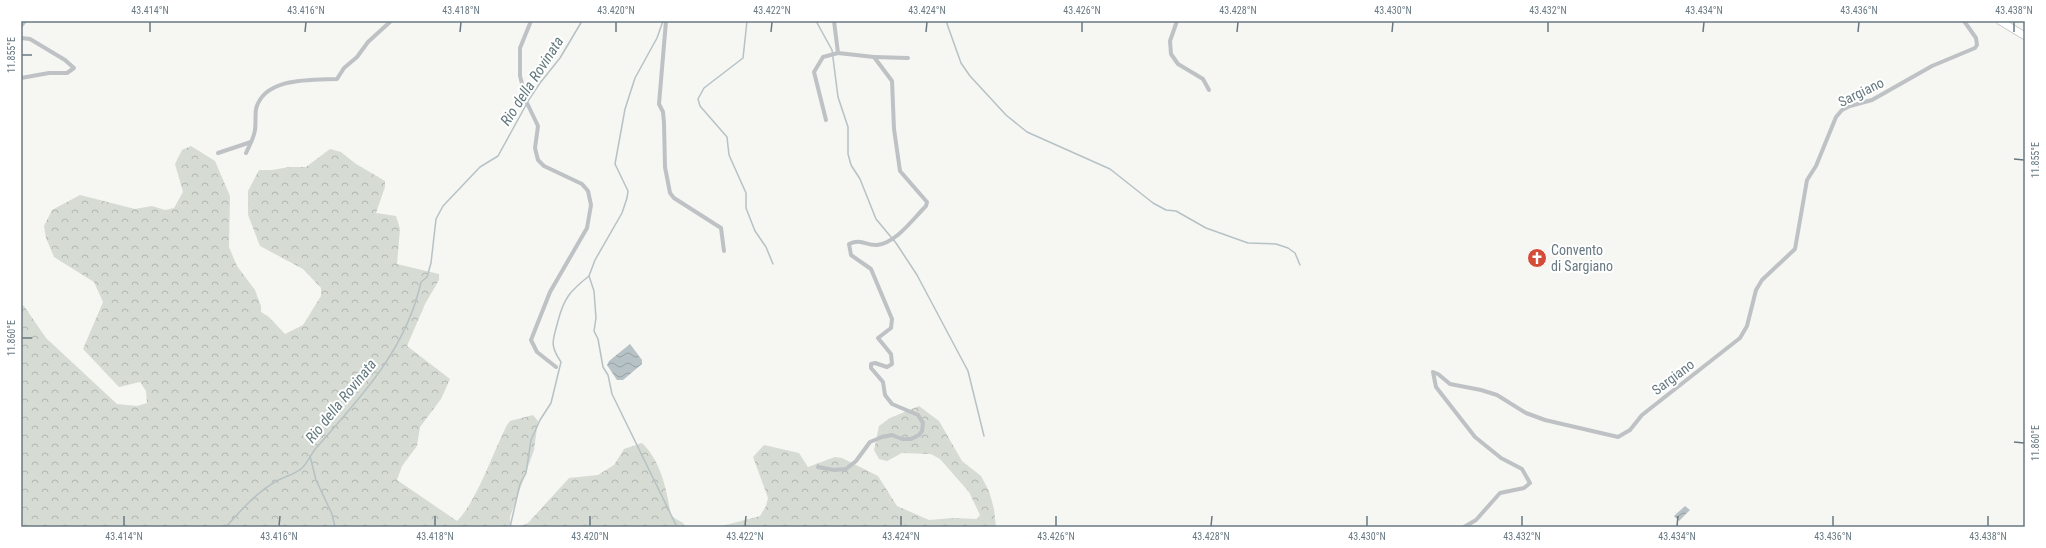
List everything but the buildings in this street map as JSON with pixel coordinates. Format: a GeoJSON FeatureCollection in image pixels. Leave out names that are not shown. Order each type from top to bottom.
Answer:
{"type":"FeatureCollection","features":[{"type":"Feature","properties":{"kind":"main road"},"geometry":{"type":"LineString","coordinates":[[2000,21],[2025,36]]}},
{"type":"Feature","properties":{"kind":"street"},"geometry":{"type":"LineString","coordinates":[[21,26],[25,21]]}},
{"type":"Feature","properties":{"kind":"street"},"geometry":{"type":"LineString","coordinates":[[246,153],[255,132],[256,111],[263,95],[277,86],[306,80],[337,79],[344,68],[357,57],[368,42],[391,21]]}},
{"type":"Feature","properties":{"kind":"street"},"geometry":{"type":"LineString","coordinates":[[531,21],[520,48],[520,76],[527,103],[538,126],[535,148],[538,160],[544,166],[582,184],[588,191],[591,206],[587,228],[550,292],[531,340],[537,352],[556,367]]}},
{"type":"Feature","properties":{"kind":"street"},"geometry":{"type":"LineString","coordinates":[[666,21],[658,97],[664,123],[665,167],[670,193],[674,198],[721,228],[724,251]]}},
{"type":"Feature","properties":{"kind":"street"},"geometry":{"type":"LineString","coordinates":[[834,21],[838,53]]}},
{"type":"Feature","properties":{"kind":"street"},"geometry":{"type":"LineString","coordinates":[[1177,21],[1170,41],[1171,54],[1178,64],[1203,79],[1209,90]]}},
{"type":"Feature","properties":{"kind":"street","name":"Sargiano"},"geometry":{"type":"LineString","coordinates":[[1464,527],[1476,520],[1500,493],[1524,488],[1530,483],[1522,469],[1501,458],[1475,437],[1436,387],[1432,372],[1438,374],[1450,384],[1481,390],[1497,396],[1526,413],[1545,420],[1618,437],[1630,430],[1642,414],[1740,338],[1747,326],[1756,290],[1762,280],[1791,255],[1795,249],[1807,180],[1816,166],[1836,117],[1842,110],[1850,106],[1872,100],[1932,66],[1975,48],[1977,45],[1976,38],[1964,21]]}},
{"type":"Feature","properties":{"kind":"street"},"geometry":{"type":"LineString","coordinates":[[21,38],[30,39],[66,60],[74,68],[67,73],[49,73],[21,78]]}},
{"type":"Feature","properties":{"kind":"street"},"geometry":{"type":"LineString","coordinates":[[826,120],[814,72],[823,57],[838,53],[874,57],[908,58]]}},
{"type":"Feature","properties":{"kind":"street"},"geometry":{"type":"LineString","coordinates":[[818,467],[834,470],[846,469],[856,461],[870,442],[882,437],[892,436],[902,439],[911,439],[919,435],[922,431],[923,423],[918,415],[892,404],[885,395],[882,382],[871,368],[871,364],[875,363],[887,367],[892,364],[891,354],[878,338],[891,328],[892,319],[871,269],[851,254],[849,244],[856,241],[876,245],[884,242],[895,236],[926,206],[927,202],[900,172],[894,129],[892,82],[874,57]]}},
{"type":"Feature","properties":{"kind":"street"},"geometry":{"type":"LineString","coordinates":[[218,153],[252,141]]}},
{"type":"Feature","properties":{"kind":"green space"},"geometry":{"type":"Polygon","coordinates":[[[191,146],[215,161],[230,196],[229,247],[237,266],[255,290],[261,306],[261,312],[269,317],[285,334],[303,325],[321,296],[321,288],[303,269],[260,246],[248,215],[248,191],[259,170],[306,167],[330,149],[341,152],[356,164],[385,181],[385,187],[376,213],[396,216],[400,229],[397,264],[439,274],[439,280],[425,304],[407,346],[450,379],[441,399],[420,427],[417,446],[402,466],[397,480],[457,521],[464,513],[478,489],[507,425],[510,421],[533,415],[538,421],[534,450],[510,517],[510,524],[516,527],[21,527],[21,305],[24,306],[46,338],[117,404],[137,406],[147,403],[146,391],[140,382],[119,387],[83,349],[103,302],[94,282],[54,257],[46,238],[44,226],[52,210],[80,195],[135,209],[152,206],[165,210],[174,208],[183,192],[175,164],[182,150],[191,146]]]}},
{"type":"Feature","properties":{"kind":"green space"},"geometry":{"type":"Polygon","coordinates":[[[919,406],[939,421],[962,461],[981,476],[989,491],[994,509],[996,527],[718,527],[760,516],[766,506],[768,498],[753,457],[764,445],[799,453],[808,467],[835,457],[842,458],[878,476],[897,506],[929,520],[953,518],[977,519],[980,515],[969,492],[940,459],[931,454],[902,453],[887,461],[879,459],[874,450],[879,426],[890,418],[919,406]]]}},
{"type":"Feature","properties":{"kind":"green space"},"geometry":{"type":"Polygon","coordinates":[[[642,443],[654,458],[662,477],[671,516],[683,523],[686,527],[518,527],[528,523],[569,478],[598,475],[614,465],[624,449],[642,443]]]}},
{"type":"Feature","properties":{"kind":"water"},"geometry":{"type":"Polygon","coordinates":[[[630,344],[642,360],[642,364],[623,380],[617,380],[607,365],[609,361],[630,344]]]}},
{"type":"Feature","properties":{"kind":"water"},"geometry":{"type":"Polygon","coordinates":[[[1685,506],[1690,510],[1679,521],[1674,516],[1685,506]]]}},
{"type":"Feature","properties":{"kind":"waterway","name":"Rio della Rovinata"},"geometry":{"type":"LineString","coordinates":[[528,101],[560,58],[582,21]]}},
{"type":"Feature","properties":{"kind":"waterway"},"geometry":{"type":"LineString","coordinates":[[589,276],[595,260],[622,213],[627,198],[628,191],[615,164],[625,109],[635,78],[657,38],[663,21]]}},
{"type":"Feature","properties":{"kind":"waterway"},"geometry":{"type":"LineString","coordinates":[[747,21],[743,58],[704,88],[698,99],[700,106],[727,137],[729,155],[746,193],[746,208],[755,231],[766,247],[773,264]]}},
{"type":"Feature","properties":{"kind":"waterway"},"geometry":{"type":"LineString","coordinates":[[816,21],[832,50],[838,97],[848,127],[848,154],[851,165],[860,179],[876,219],[896,243],[917,275],[968,371],[984,436]]}},
{"type":"Feature","properties":{"kind":"waterway"},"geometry":{"type":"LineString","coordinates":[[946,21],[961,63],[970,76],[1006,115],[1027,132],[1110,169],[1153,203],[1166,210],[1176,211],[1206,228],[1248,243],[1276,244],[1288,248],[1295,253],[1300,265]]}},
{"type":"Feature","properties":{"kind":"waterway","name":"Rio della Rovinata"},"geometry":{"type":"LineString","coordinates":[[226,527],[261,491],[302,468],[316,448],[365,391],[380,371],[405,329],[414,307],[421,282],[427,277],[431,263],[436,219],[443,206],[480,167],[498,156],[526,105]]}},
{"type":"Feature","properties":{"kind":"waterway"},"geometry":{"type":"LineString","coordinates":[[589,276],[594,291],[596,318],[594,331],[598,339],[603,367],[608,375],[612,394],[677,527]]}},
{"type":"Feature","properties":{"kind":"waterway"},"geometry":{"type":"LineString","coordinates":[[510,527],[520,484],[526,473],[531,440],[540,420],[551,403],[561,362],[553,346],[560,313],[565,301],[572,291],[589,276]]}},
{"type":"Feature","properties":{"kind":"waterway"},"geometry":{"type":"LineString","coordinates":[[310,456],[316,480],[332,514],[335,527]]}},
{"type":"Feature","properties":{"kind":"place","name":"Convento di Sargiano"},"geometry":{"type":"Point","coordinates":[1537,258]}}]}
